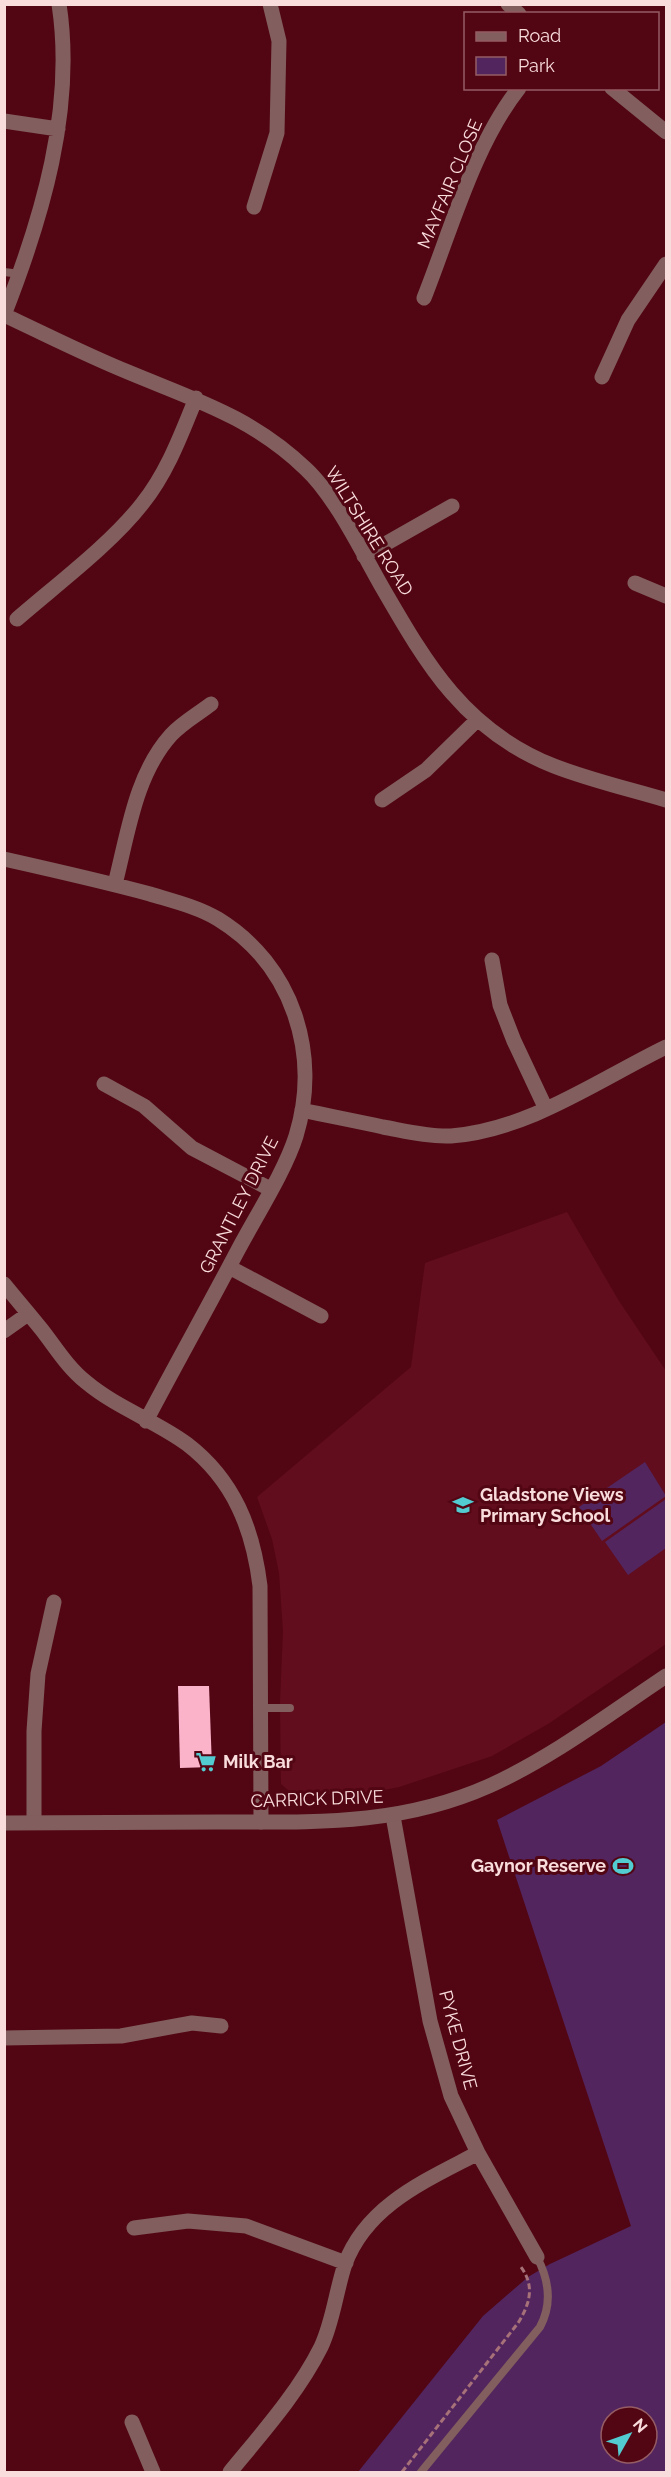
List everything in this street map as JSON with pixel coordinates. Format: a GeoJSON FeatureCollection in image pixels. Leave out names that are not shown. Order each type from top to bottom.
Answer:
{"type":"FeatureCollection","features":[{"type":"Feature","properties":{"kind":"street"},"geometry":{"type":"LineString","coordinates":[[4,315],[21,274],[41,204],[58,129],[63,95],[64,62],[59,4]]}},
{"type":"Feature","properties":{"kind":"street"},"geometry":{"type":"LineString","coordinates":[[254,207],[277,133],[279,41],[270,4]]}},
{"type":"Feature","properties":{"kind":"street","name":"MAYFAIR CLOSE"},"geometry":{"type":"LineString","coordinates":[[424,298],[482,148],[518,90]]}},
{"type":"Feature","properties":{"kind":"street"},"geometry":{"type":"LineString","coordinates":[[614,90],[666,132]]}},
{"type":"Feature","properties":{"kind":"street"},"geometry":{"type":"LineString","coordinates":[[4,121],[58,129]]}},
{"type":"Feature","properties":{"kind":"street"},"geometry":{"type":"LineString","coordinates":[[602,377],[628,320],[666,264]]}},
{"type":"Feature","properties":{"kind":"street","name":"WILTSHIRE ROAD"},"geometry":{"type":"LineString","coordinates":[[4,315],[128,372],[196,398],[254,427],[280,446],[308,471],[333,504],[417,649],[453,698],[494,735],[553,766],[666,800]]}},
{"type":"Feature","properties":{"kind":"street"},"geometry":{"type":"LineString","coordinates":[[17,619],[96,550],[143,504],[174,452],[196,398]]}},
{"type":"Feature","properties":{"kind":"street"},"geometry":{"type":"LineString","coordinates":[[364,556],[452,506]]}},
{"type":"Feature","properties":{"kind":"street"},"geometry":{"type":"LineString","coordinates":[[635,583],[666,596]]}},
{"type":"Feature","properties":{"kind":"street"},"geometry":{"type":"LineString","coordinates":[[115,884],[138,793],[150,765],[172,734],[211,704]]}},
{"type":"Feature","properties":{"kind":"street"},"geometry":{"type":"LineString","coordinates":[[382,800],[426,770],[477,720]]}},
{"type":"Feature","properties":{"kind":"street","name":"GRANTLEY DRIVE"},"geometry":{"type":"LineString","coordinates":[[4,859],[115,884],[181,903],[217,918],[241,936],[276,975],[296,1014],[303,1042],[306,1080],[295,1138],[146,1421]]}},
{"type":"Feature","properties":{"kind":"street"},"geometry":{"type":"LineString","coordinates":[[492,960],[500,1005],[546,1109]]}},
{"type":"Feature","properties":{"kind":"street"},"geometry":{"type":"LineString","coordinates":[[302,1110],[423,1135],[451,1136],[513,1123],[546,1109],[666,1047]]}},
{"type":"Feature","properties":{"kind":"street"},"geometry":{"type":"LineString","coordinates":[[104,1084],[144,1106],[192,1148],[270,1189]]}},
{"type":"Feature","properties":{"kind":"street"},"geometry":{"type":"LineString","coordinates":[[229,1267],[321,1316]]}},
{"type":"Feature","properties":{"kind":"street"},"geometry":{"type":"LineString","coordinates":[[4,1284],[77,1374],[118,1405],[186,1444],[210,1465],[228,1488],[248,1524],[257,1559],[260,1586],[261,1822]]}},
{"type":"Feature","properties":{"kind":"street"},"geometry":{"type":"LineString","coordinates":[[4,1331],[28,1314]]}},
{"type":"Feature","properties":{"kind":"street"},"geometry":{"type":"LineString","coordinates":[[34,1822],[34,1731],[38,1674],[54,1602]]}},
{"type":"Feature","properties":{"kind":"street","name":"CARRICK DRIVE"},"geometry":{"type":"LineString","coordinates":[[4,1823],[261,1822],[356,1820],[393,1816],[466,1794],[516,1773],[550,1754],[666,1676]]}},
{"type":"Feature","properties":{"kind":"street","name":"PYKE DRIVE"},"geometry":{"type":"LineString","coordinates":[[393,1816],[430,2022],[451,2096],[478,2153],[537,2257]]}},
{"type":"Feature","properties":{"kind":"street"},"geometry":{"type":"LineString","coordinates":[[4,2038],[121,2036],[192,2023],[221,2026]]}},
{"type":"Feature","properties":{"kind":"street"},"geometry":{"type":"LineString","coordinates":[[230,2472],[292,2394],[321,2346],[346,2263],[365,2227],[381,2210],[401,2195],[478,2153]]}},
{"type":"Feature","properties":{"kind":"street"},"geometry":{"type":"LineString","coordinates":[[134,2228],[188,2221],[246,2226],[346,2263]]}},
{"type":"Feature","properties":{"kind":"street"},"geometry":{"type":"LineString","coordinates":[[132,2422],[153,2472]]}},
{"type":"Feature","properties":{"kind":"lane"},"geometry":{"type":"LineString","coordinates":[[4,272],[21,274]]}},
{"type":"Feature","properties":{"kind":"lane"},"geometry":{"type":"LineString","coordinates":[[261,1708],[290,1708]]}},
{"type":"Feature","properties":{"kind":"lane"},"geometry":{"type":"LineString","coordinates":[[421,2472],[540,2327],[546,2316],[549,2293],[543,2268],[537,2257]]}},
{"type":"Feature","properties":{"kind":"path"},"geometry":{"type":"LineString","coordinates":[[402,2472],[518,2323],[527,2308],[530,2294],[528,2277],[522,2267],[537,2257]]}},
{"type":"Feature","properties":{"kind":"shaded area","name":"Gladstone Views Primary School"},"geometry":{"type":"Polygon","coordinates":[[[567,1212],[619,1301],[666,1371],[666,1644],[548,1724],[492,1756],[399,1787],[374,1792],[294,1795],[281,1784],[280,1702],[283,1631],[279,1573],[272,1539],[257,1497],[411,1367],[425,1263],[567,1212]]]}},
{"type":"Feature","properties":{"kind":"green space"},"geometry":{"type":"Polygon","coordinates":[[[645,1462],[666,1496],[602,1541],[579,1507],[645,1462]]]}},
{"type":"Feature","properties":{"kind":"green space"},"geometry":{"type":"Polygon","coordinates":[[[666,1499],[666,1548],[628,1575],[605,1542],[666,1499]]]}},
{"type":"Feature","properties":{"kind":"green space"},"geometry":{"type":"Polygon","coordinates":[[[666,1722],[666,2472],[358,2472],[483,2316],[528,2277],[550,2264],[631,2226],[497,1820],[601,1766],[666,1722]]]}},
{"type":"Feature","properties":{"kind":"building"},"geometry":{"type":"Polygon","coordinates":[[[178,1686],[209,1686],[212,1767],[180,1768],[178,1686]]]}},
{"type":"Feature","properties":{"kind":"place","name":"Gladstone Views Primary School"},"geometry":{"type":"Point","coordinates":[463,1505]}},
{"type":"Feature","properties":{"kind":"place","name":"Milk Bar"},"geometry":{"type":"Point","coordinates":[206,1762]}},
{"type":"Feature","properties":{"kind":"place","name":"Gaynor Reserve"},"geometry":{"type":"Point","coordinates":[623,1866]}}]}
